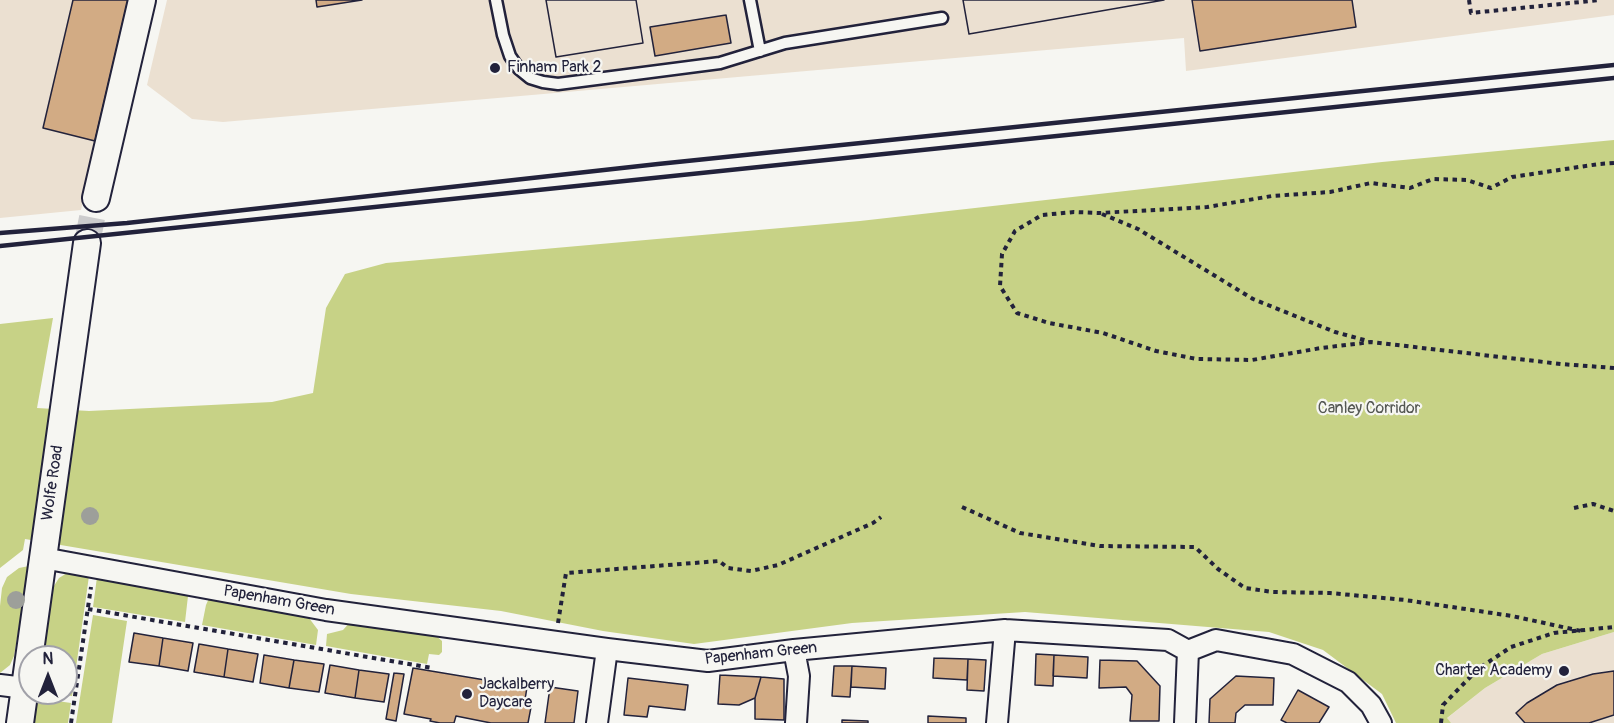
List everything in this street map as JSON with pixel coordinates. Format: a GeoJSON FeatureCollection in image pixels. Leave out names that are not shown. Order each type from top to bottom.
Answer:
{"type":"FeatureCollection","features":[{"type":"Feature","properties":{"kind":"street"},"geometry":{"type":"LineString","coordinates":[[96,198],[142,0]]}},
{"type":"Feature","properties":{"kind":"street","name":"Wolfe Road"},"geometry":{"type":"LineString","coordinates":[[31,645],[87,243]]}},
{"type":"Feature","properties":{"kind":"street","name":"Papenham Green"},"geometry":{"type":"LineString","coordinates":[[43,558],[326,610],[607,650],[708,661],[794,650],[1005,630],[1168,640],[1188,651]]}},
{"type":"Feature","properties":{"kind":"street"},"geometry":{"type":"LineString","coordinates":[[997,723],[1005,630]]}},
{"type":"Feature","properties":{"kind":"street"},"geometry":{"type":"LineString","coordinates":[[1185,723],[1188,651],[1216,640],[1293,654],[1348,682],[1371,705],[1381,723]]}},
{"type":"Feature","properties":{"kind":"street"},"geometry":{"type":"LineString","coordinates":[[597,723],[607,650]]}},
{"type":"Feature","properties":{"kind":"street"},"geometry":{"type":"LineString","coordinates":[[794,650],[799,676],[796,723]]}},
{"type":"Feature","properties":{"kind":"street"},"geometry":{"type":"LineString","coordinates":[[0,685],[18,687]]}},
{"type":"Feature","properties":{"kind":"street","name":"Wolfe Road"},"geometry":{"type":"LineString","coordinates":[[20,723],[23,705]]}},
{"type":"Feature","properties":{"kind":"lane"},"geometry":{"type":"LineString","coordinates":[[495,0],[510,56],[519,69],[530,78],[558,84],[720,63],[785,43],[942,18]]}},
{"type":"Feature","properties":{"kind":"lane"},"geometry":{"type":"LineString","coordinates":[[750,0],[760,51]]}},
{"type":"Feature","properties":{"kind":"path"},"geometry":{"type":"LineString","coordinates":[[1469,0],[1471,12],[1600,0]]}},
{"type":"Feature","properties":{"kind":"path"},"geometry":{"type":"LineString","coordinates":[[1371,342],[1252,360],[1197,359],[1156,351],[1103,333],[1049,323],[1017,313],[1000,286],[1002,254],[1015,231],[1042,215],[1207,207],[1272,196],[1330,192],[1371,183],[1410,188],[1433,179],[1467,180],[1491,188],[1512,177],[1614,163]]}},
{"type":"Feature","properties":{"kind":"path"},"geometry":{"type":"LineString","coordinates":[[1099,213],[1138,229],[1253,299],[1335,332],[1371,342],[1614,368]]}},
{"type":"Feature","properties":{"kind":"path"},"geometry":{"type":"LineString","coordinates":[[1574,508],[1593,504],[1614,511]]}},
{"type":"Feature","properties":{"kind":"path"},"geometry":{"type":"LineString","coordinates":[[962,507],[1020,533],[1100,546],[1195,548],[1218,569],[1245,588],[1273,592],[1330,593],[1405,600],[1512,616],[1581,631]]}},
{"type":"Feature","properties":{"kind":"path"},"geometry":{"type":"LineString","coordinates":[[555,641],[566,573],[719,561],[728,568],[751,571],[778,565],[873,523],[881,517]]}},
{"type":"Feature","properties":{"kind":"path"},"geometry":{"type":"LineString","coordinates":[[759,562],[760,569]]}},
{"type":"Feature","properties":{"kind":"path"},"geometry":{"type":"LineString","coordinates":[[71,723],[94,568]]}},
{"type":"Feature","properties":{"kind":"path"},"geometry":{"type":"LineString","coordinates":[[88,609],[432,668]]}},
{"type":"Feature","properties":{"kind":"path"},"geometry":{"type":"LineString","coordinates":[[1441,723],[1443,705],[1478,669],[1511,647],[1554,633],[1614,627]]}},
{"type":"Feature","properties":{"kind":"shaded area"},"geometry":{"type":"Polygon","coordinates":[[[0,0],[129,0],[81,210],[0,218],[0,0]]]}},
{"type":"Feature","properties":{"kind":"shaded area","name":"Finham Park 2"},"geometry":{"type":"Polygon","coordinates":[[[167,0],[1614,0],[1614,15],[1186,71],[1184,38],[223,122],[192,119],[147,85],[167,0]]]}},
{"type":"Feature","properties":{"kind":"shaded area","name":"Charter Academy"},"geometry":{"type":"Polygon","coordinates":[[[1614,632],[1614,723],[1451,723],[1446,719],[1485,688],[1542,654],[1614,632]]]}},
{"type":"Feature","properties":{"kind":"green space","name":"Canley Corridor"},"geometry":{"type":"Polygon","coordinates":[[[1614,140],[1614,632],[1542,654],[1485,688],[1447,718],[1451,723],[1396,723],[1382,694],[1323,650],[1269,632],[1025,612],[852,623],[694,644],[603,631],[501,611],[351,594],[25,539],[23,550],[0,568],[0,324],[53,318],[37,408],[89,411],[272,402],[313,393],[326,308],[345,274],[386,263],[860,221],[1382,162],[1614,140]]]}},
{"type":"Feature","properties":{"kind":"green space"},"geometry":{"type":"Polygon","coordinates":[[[29,566],[14,656],[10,665],[0,673],[2,588],[7,577],[19,568],[29,566]]]}},
{"type":"Feature","properties":{"kind":"green space"},"geometry":{"type":"Polygon","coordinates":[[[67,573],[89,576],[78,654],[78,645],[45,645],[52,589],[59,578],[67,573]]]}},
{"type":"Feature","properties":{"kind":"green space"},"geometry":{"type":"Polygon","coordinates":[[[97,577],[187,592],[185,622],[93,607],[97,577]]]}},
{"type":"Feature","properties":{"kind":"green space"},"geometry":{"type":"Polygon","coordinates":[[[210,596],[306,614],[318,630],[316,645],[202,625],[210,596]]]}},
{"type":"Feature","properties":{"kind":"green space"},"geometry":{"type":"Polygon","coordinates":[[[93,615],[127,621],[112,723],[76,723],[93,615]]]}},
{"type":"Feature","properties":{"kind":"green space"},"geometry":{"type":"Polygon","coordinates":[[[352,620],[433,633],[442,641],[442,652],[439,655],[429,654],[427,664],[326,646],[327,634],[343,630],[352,620]]]}},
{"type":"Feature","properties":{"kind":"green space"},"geometry":{"type":"Polygon","coordinates":[[[36,705],[71,705],[68,723],[33,723],[36,705]]]}},
{"type":"Feature","properties":{"kind":"building"},"geometry":{"type":"Polygon","coordinates":[[[73,0],[128,0],[95,141],[43,128],[73,0]]]}},
{"type":"Feature","properties":{"kind":"building"},"geometry":{"type":"Polygon","coordinates":[[[316,0],[362,0],[317,7],[316,0]]]}},
{"type":"Feature","properties":{"kind":"building"},"geometry":{"type":"Polygon","coordinates":[[[546,0],[636,0],[643,43],[556,57],[546,0]]]}},
{"type":"Feature","properties":{"kind":"building"},"geometry":{"type":"Polygon","coordinates":[[[546,0],[636,0],[643,43],[556,57],[546,0]]]}},
{"type":"Feature","properties":{"kind":"building"},"geometry":{"type":"Polygon","coordinates":[[[963,0],[1164,0],[969,34],[963,0]]]}},
{"type":"Feature","properties":{"kind":"building"},"geometry":{"type":"Polygon","coordinates":[[[963,0],[1164,0],[969,34],[963,0]]]}},
{"type":"Feature","properties":{"kind":"building"},"geometry":{"type":"Polygon","coordinates":[[[1192,0],[1352,0],[1356,27],[1200,51],[1192,0]]]}},
{"type":"Feature","properties":{"kind":"building"},"geometry":{"type":"Polygon","coordinates":[[[726,15],[731,43],[655,56],[650,27],[726,15]]]}},
{"type":"Feature","properties":{"kind":"building"},"geometry":{"type":"Polygon","coordinates":[[[134,633],[163,638],[159,666],[129,662],[134,633]]]}},
{"type":"Feature","properties":{"kind":"building"},"geometry":{"type":"Polygon","coordinates":[[[163,638],[193,643],[188,671],[159,666],[163,638]]]}},
{"type":"Feature","properties":{"kind":"building"},"geometry":{"type":"Polygon","coordinates":[[[199,644],[228,649],[224,677],[194,672],[199,644]]]}},
{"type":"Feature","properties":{"kind":"building"},"geometry":{"type":"Polygon","coordinates":[[[228,649],[258,654],[253,682],[224,677],[228,649]]]}},
{"type":"Feature","properties":{"kind":"building"},"geometry":{"type":"Polygon","coordinates":[[[1036,654],[1054,655],[1053,686],[1035,685],[1036,654]]]}},
{"type":"Feature","properties":{"kind":"building"},"geometry":{"type":"Polygon","coordinates":[[[264,655],[294,660],[289,688],[260,683],[264,655]]]}},
{"type":"Feature","properties":{"kind":"building"},"geometry":{"type":"Polygon","coordinates":[[[1054,655],[1088,657],[1087,678],[1053,676],[1054,655]]]}},
{"type":"Feature","properties":{"kind":"building"},"geometry":{"type":"Polygon","coordinates":[[[934,658],[968,659],[967,680],[933,678],[934,658]]]}},
{"type":"Feature","properties":{"kind":"building"},"geometry":{"type":"Polygon","coordinates":[[[968,659],[986,660],[984,691],[967,690],[968,659]]]}},
{"type":"Feature","properties":{"kind":"building"},"geometry":{"type":"Polygon","coordinates":[[[294,660],[324,664],[319,692],[289,688],[294,660]]]}},
{"type":"Feature","properties":{"kind":"building"},"geometry":{"type":"Polygon","coordinates":[[[1100,660],[1137,661],[1160,686],[1159,721],[1130,721],[1132,695],[1126,687],[1099,688],[1100,660]]]}},
{"type":"Feature","properties":{"kind":"building"},"geometry":{"type":"Polygon","coordinates":[[[330,665],[359,670],[355,698],[325,693],[330,665]]]}},
{"type":"Feature","properties":{"kind":"building"},"geometry":{"type":"Polygon","coordinates":[[[834,666],[852,666],[850,697],[832,696],[834,666]]]}},
{"type":"Feature","properties":{"kind":"building"},"geometry":{"type":"Polygon","coordinates":[[[852,666],[886,668],[885,689],[851,687],[852,666]]]}},
{"type":"Feature","properties":{"kind":"building","name":"Jackalberry Daycare"},"geometry":{"type":"Polygon","coordinates":[[[413,668],[527,687],[525,700],[532,702],[528,723],[491,723],[456,716],[454,723],[440,723],[404,714],[413,668]]]}},
{"type":"Feature","properties":{"kind":"building"},"geometry":{"type":"Polygon","coordinates":[[[359,670],[389,674],[384,702],[355,698],[359,670]]]}},
{"type":"Feature","properties":{"kind":"building"},"geometry":{"type":"Polygon","coordinates":[[[1614,671],[1614,715],[1589,723],[1525,723],[1516,713],[1527,703],[1557,685],[1593,674],[1614,671]]]}},
{"type":"Feature","properties":{"kind":"building"},"geometry":{"type":"Polygon","coordinates":[[[394,673],[404,674],[396,721],[386,719],[394,673]]]}},
{"type":"Feature","properties":{"kind":"building"},"geometry":{"type":"Polygon","coordinates":[[[720,675],[761,677],[755,698],[739,705],[718,704],[720,675]]]}},
{"type":"Feature","properties":{"kind":"building"},"geometry":{"type":"Polygon","coordinates":[[[1236,676],[1274,678],[1273,705],[1245,705],[1236,713],[1235,723],[1209,723],[1210,699],[1236,676]]]}},
{"type":"Feature","properties":{"kind":"building"},"geometry":{"type":"Polygon","coordinates":[[[761,677],[784,679],[784,720],[755,719],[755,698],[761,677]]]}},
{"type":"Feature","properties":{"kind":"building"},"geometry":{"type":"Polygon","coordinates":[[[628,678],[688,685],[685,710],[649,706],[647,717],[624,715],[628,678]]]}},
{"type":"Feature","properties":{"kind":"building"},"geometry":{"type":"Polygon","coordinates":[[[550,687],[578,691],[574,723],[545,723],[550,687]]]}},
{"type":"Feature","properties":{"kind":"building"},"geometry":{"type":"Polygon","coordinates":[[[1298,690],[1329,707],[1319,723],[1287,723],[1281,720],[1298,690]]]}},
{"type":"Feature","properties":{"kind":"building"},"geometry":{"type":"Polygon","coordinates":[[[928,716],[966,718],[966,723],[928,723],[928,716]]]}},
{"type":"Feature","properties":{"kind":"building"},"geometry":{"type":"Polygon","coordinates":[[[842,720],[868,721],[868,723],[842,723],[842,720]]]}},
{"type":"Feature","properties":{"kind":"tunnel"},"geometry":{"type":"LineString","coordinates":[[87,243],[96,198]]}},
{"type":"Feature","properties":{"kind":"railway"},"geometry":{"type":"LineString","coordinates":[[0,233],[127,223],[658,164],[1614,65]]}},
{"type":"Feature","properties":{"kind":"railway"},"geometry":{"type":"LineString","coordinates":[[0,246],[1614,78]]}},
{"type":"Feature","properties":{"kind":"place","name":"Finham Park 2"},"geometry":{"type":"Point","coordinates":[495,68]}},
{"type":"Feature","properties":{"kind":"place","name":"Charter Academy"},"geometry":{"type":"Point","coordinates":[1564,671]}},
{"type":"Feature","properties":{"kind":"place","name":"Jackalberry Daycare"},"geometry":{"type":"Point","coordinates":[467,694]}}]}
